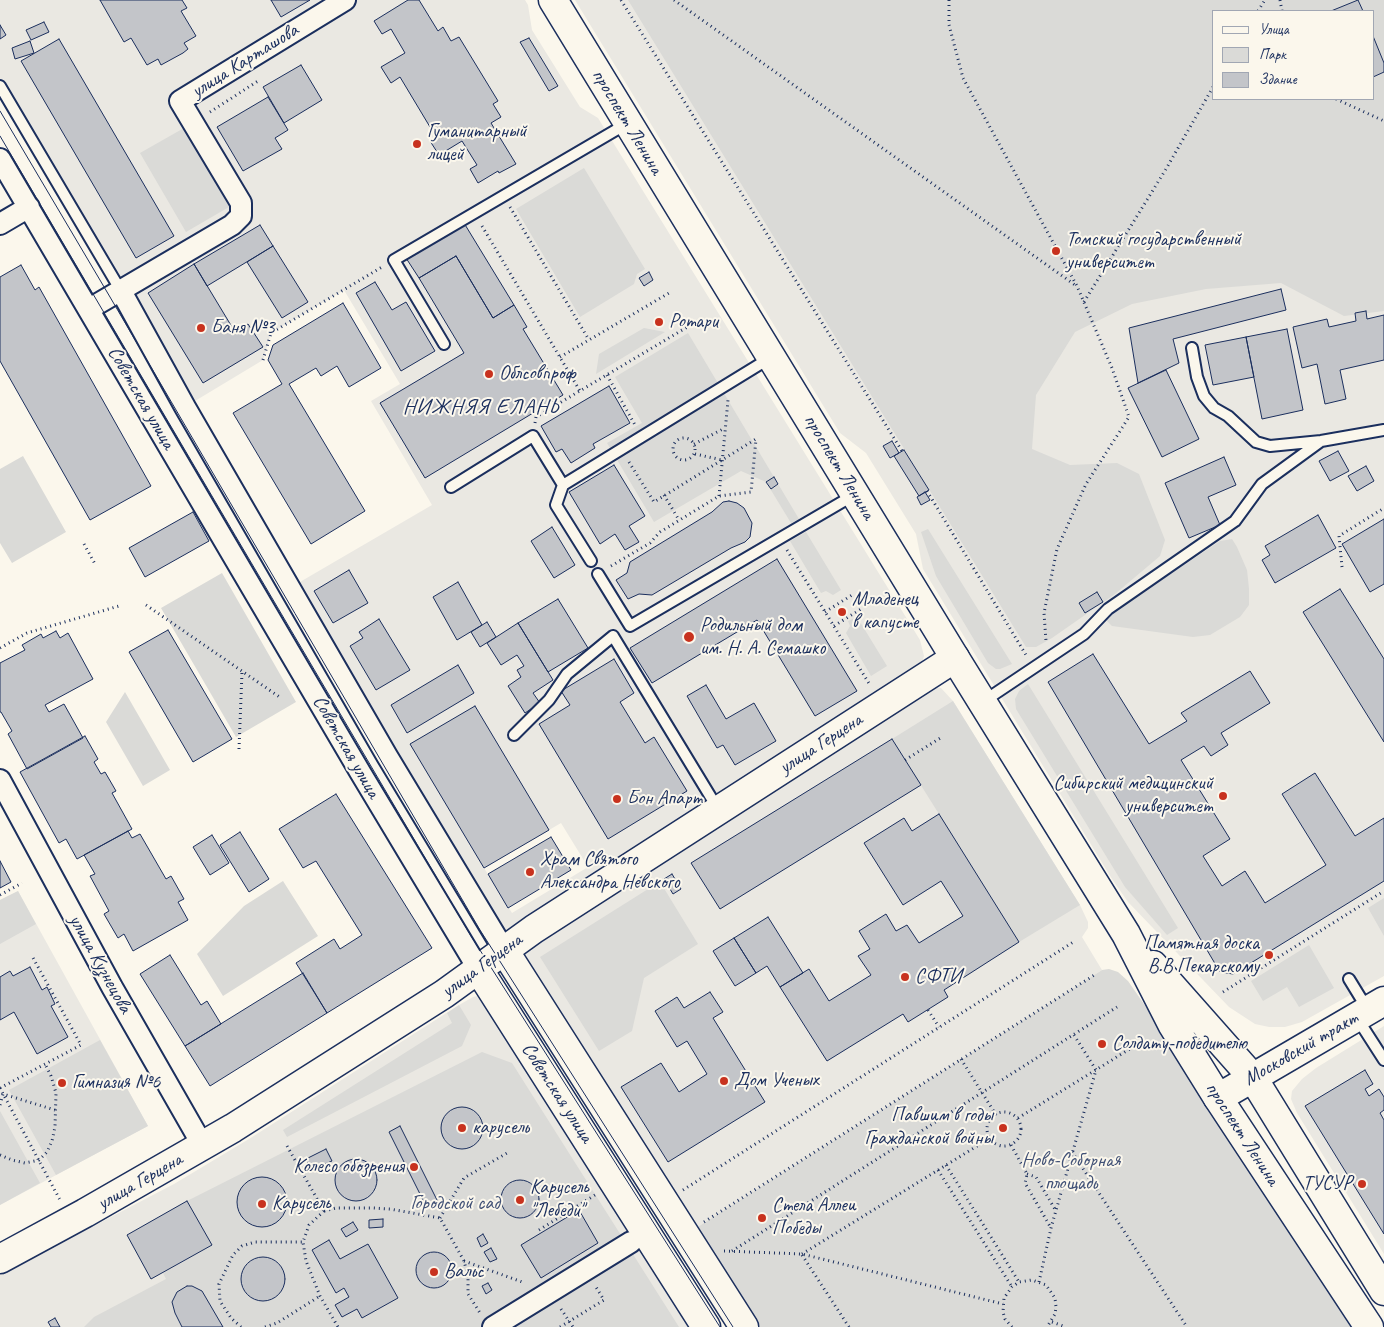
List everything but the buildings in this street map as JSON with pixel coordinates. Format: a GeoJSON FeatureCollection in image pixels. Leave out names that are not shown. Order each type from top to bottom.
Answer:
{"type":"FeatureCollection","features":[{"type":"Feature","properties":{"kind":"main road","name":"проспект Ленина"},"geometry":{"type":"LineString","coordinates":[[553,0],[1126,934],[1172,1024],[1218,1098],[1369,1327]]}},
{"type":"Feature","properties":{"kind":"main road","name":"улица Герцена"},"geometry":{"type":"LineString","coordinates":[[0,1258],[85,1213],[203,1146],[444,994],[534,929],[955,658]]}},
{"type":"Feature","properties":{"kind":"main road","name":"проспект Ленина"},"geometry":{"type":"LineString","coordinates":[[1126,934],[1252,1078],[1384,1291]]}},
{"type":"Feature","properties":{"kind":"main road","name":"Советская улица"},"geometry":{"type":"LineString","coordinates":[[504,950],[744,1327]]}},
{"type":"Feature","properties":{"kind":"main road","name":"Советская улица"},"geometry":{"type":"LineString","coordinates":[[479,970],[706,1327]]}},
{"type":"Feature","properties":{"kind":"main road","name":"Московский тракт"},"geometry":{"type":"LineString","coordinates":[[1218,1098],[1370,1010]]}},
{"type":"Feature","properties":{"kind":"street","name":"улица Карташова"},"geometry":{"type":"LineString","coordinates":[[89,309],[232,225],[240,216],[241,203],[180,101],[345,0]]}},
{"type":"Feature","properties":{"kind":"street","name":"Советская улица"},"geometry":{"type":"LineString","coordinates":[[0,159],[365,780],[479,970]]}},
{"type":"Feature","properties":{"kind":"street"},"geometry":{"type":"LineString","coordinates":[[0,224],[29,207]]}},
{"type":"Feature","properties":{"kind":"street","name":"Советская улица"},"geometry":{"type":"LineString","coordinates":[[121,291],[185,407],[377,739],[504,950]]}},
{"type":"Feature","properties":{"kind":"street","name":"улица Кузнецова"},"geometry":{"type":"LineString","coordinates":[[0,780],[112,987],[203,1146]]}},
{"type":"Feature","properties":{"kind":"street"},"geometry":{"type":"LineString","coordinates":[[488,1323],[550,1292],[631,1242]]}},
{"type":"Feature","properties":{"kind":"lane"},"geometry":{"type":"LineString","coordinates":[[0,86],[121,291]]}},
{"type":"Feature","properties":{"kind":"lane"},"geometry":{"type":"LineString","coordinates":[[444,344],[394,260],[628,123]]}},
{"type":"Feature","properties":{"kind":"lane"},"geometry":{"type":"LineString","coordinates":[[1192,348],[1197,377],[1204,396],[1214,408],[1228,416],[1256,442],[1270,446],[1321,441],[1384,430]]}},
{"type":"Feature","properties":{"kind":"lane"},"geometry":{"type":"LineString","coordinates":[[591,561],[556,504],[563,484],[771,357]]}},
{"type":"Feature","properties":{"kind":"lane"},"geometry":{"type":"LineString","coordinates":[[451,487],[534,436],[563,484]]}},
{"type":"Feature","properties":{"kind":"lane"},"geometry":{"type":"LineString","coordinates":[[982,702],[1084,634],[1108,609],[1235,521],[1262,484],[1321,441]]}},
{"type":"Feature","properties":{"kind":"lane"},"geometry":{"type":"LineString","coordinates":[[598,574],[630,626],[855,494]]}},
{"type":"Feature","properties":{"kind":"lane"},"geometry":{"type":"LineString","coordinates":[[514,735],[548,700],[566,674],[613,636],[719,810]]}},
{"type":"Feature","properties":{"kind":"lane"},"geometry":{"type":"LineString","coordinates":[[1348,979],[1370,1010],[1384,1060]]}},
{"type":"Feature","properties":{"kind":"path"},"geometry":{"type":"LineString","coordinates":[[622,0],[902,451]]}},
{"type":"Feature","properties":{"kind":"path"},"geometry":{"type":"LineString","coordinates":[[674,0],[1077,286]]}},
{"type":"Feature","properties":{"kind":"path"},"geometry":{"type":"LineString","coordinates":[[949,0],[948,25],[963,78],[1077,286],[1104,348],[1129,416],[1086,484],[1057,549],[1044,613],[1048,659]]}},
{"type":"Feature","properties":{"kind":"path"},"geometry":{"type":"LineString","coordinates":[[193,122],[258,81]]}},
{"type":"Feature","properties":{"kind":"path"},"geometry":{"type":"LineString","coordinates":[[1084,302],[1166,169],[1212,89]]}},
{"type":"Feature","properties":{"kind":"path"},"geometry":{"type":"LineString","coordinates":[[1338,100],[1384,121]]}},
{"type":"Feature","properties":{"kind":"path"},"geometry":{"type":"LineString","coordinates":[[503,195],[589,340]]}},
{"type":"Feature","properties":{"kind":"path"},"geometry":{"type":"LineString","coordinates":[[474,212],[580,391]]}},
{"type":"Feature","properties":{"kind":"path"},"geometry":{"type":"LineString","coordinates":[[262,360],[271,334],[394,260]]}},
{"type":"Feature","properties":{"kind":"path"},"geometry":{"type":"LineString","coordinates":[[560,357],[669,293]]}},
{"type":"Feature","properties":{"kind":"path"},"geometry":{"type":"LineString","coordinates":[[534,436],[536,417],[689,326]]}},
{"type":"Feature","properties":{"kind":"path"},"geometry":{"type":"LineString","coordinates":[[607,375],[642,436]]}},
{"type":"Feature","properties":{"kind":"path"},"geometry":{"type":"LineString","coordinates":[[719,496],[729,393]]}},
{"type":"Feature","properties":{"kind":"path"},"geometry":{"type":"LineString","coordinates":[[694,444],[726,428]]}},
{"type":"Feature","properties":{"kind":"path"},"geometry":{"type":"LineString","coordinates":[[682,438],[689,439],[694,444],[695,454],[689,460],[682,460],[675,456],[673,448],[676,442],[682,438]]}},
{"type":"Feature","properties":{"kind":"path"},"geometry":{"type":"LineString","coordinates":[[598,574],[650,543],[660,532],[719,496],[751,492],[756,439],[654,502],[621,449]]}},
{"type":"Feature","properties":{"kind":"path"},"geometry":{"type":"LineString","coordinates":[[695,454],[723,460]]}},
{"type":"Feature","properties":{"kind":"path"},"geometry":{"type":"LineString","coordinates":[[927,491],[1030,661]]}},
{"type":"Feature","properties":{"kind":"path"},"geometry":{"type":"LineString","coordinates":[[664,495],[679,520]]}},
{"type":"Feature","properties":{"kind":"path"},"geometry":{"type":"LineString","coordinates":[[1342,567],[1339,536],[1384,508]]}},
{"type":"Feature","properties":{"kind":"path"},"geometry":{"type":"LineString","coordinates":[[780,539],[871,687]]}},
{"type":"Feature","properties":{"kind":"path"},"geometry":{"type":"LineString","coordinates":[[84,544],[95,564]]}},
{"type":"Feature","properties":{"kind":"path"},"geometry":{"type":"LineString","coordinates":[[825,612],[852,595]]}},
{"type":"Feature","properties":{"kind":"path"},"geometry":{"type":"LineString","coordinates":[[146,605],[281,698]]}},
{"type":"Feature","properties":{"kind":"path"},"geometry":{"type":"LineString","coordinates":[[0,648],[27,633],[119,606]]}},
{"type":"Feature","properties":{"kind":"path"},"geometry":{"type":"LineString","coordinates":[[834,626],[861,609]]}},
{"type":"Feature","properties":{"kind":"path"},"geometry":{"type":"LineString","coordinates":[[239,748],[242,671]]}},
{"type":"Feature","properties":{"kind":"path"},"geometry":{"type":"LineString","coordinates":[[905,760],[942,737]]}},
{"type":"Feature","properties":{"kind":"path"},"geometry":{"type":"LineString","coordinates":[[0,895],[22,883]]}},
{"type":"Feature","properties":{"kind":"path"},"geometry":{"type":"LineString","coordinates":[[1223,992],[1384,891]]}},
{"type":"Feature","properties":{"kind":"path"},"geometry":{"type":"LineString","coordinates":[[681,1191],[1075,941]]}},
{"type":"Feature","properties":{"kind":"path"},"geometry":{"type":"LineString","coordinates":[[32,956],[81,1045],[0,1088],[49,1179]]}},
{"type":"Feature","properties":{"kind":"path"},"geometry":{"type":"LineString","coordinates":[[701,1224],[1096,974]]}},
{"type":"Feature","properties":{"kind":"path"},"geometry":{"type":"LineString","coordinates":[[732,1251],[1117,1007]]}},
{"type":"Feature","properties":{"kind":"path"},"geometry":{"type":"LineString","coordinates":[[928,1010],[939,1027]]}},
{"type":"Feature","properties":{"kind":"path"},"geometry":{"type":"LineString","coordinates":[[1039,1282],[1051,1228],[1096,1070],[1074,1035]]}},
{"type":"Feature","properties":{"kind":"path"},"geometry":{"type":"LineString","coordinates":[[1018,1118],[1141,1042]]}},
{"type":"Feature","properties":{"kind":"path"},"geometry":{"type":"LineString","coordinates":[[961,1059],[996,1114]]}},
{"type":"Feature","properties":{"kind":"path"},"geometry":{"type":"LineString","coordinates":[[0,1155],[25,1163],[39,1160],[47,1152],[52,1141],[56,1093],[45,1064]]}},
{"type":"Feature","properties":{"kind":"path"},"geometry":{"type":"LineString","coordinates":[[3,1094],[56,1110]]}},
{"type":"Feature","properties":{"kind":"path"},"geometry":{"type":"LineString","coordinates":[[0,1105],[3,1094]]}},
{"type":"Feature","properties":{"kind":"path"},"geometry":{"type":"LineString","coordinates":[[1007,1112],[1018,1118],[1022,1128],[1021,1134],[1019,1139],[1011,1146],[1001,1147],[992,1142],[990,1138],[988,1122],[996,1114],[1007,1112]]}},
{"type":"Feature","properties":{"kind":"path"},"geometry":{"type":"LineString","coordinates":[[802,1254],[990,1138]]}},
{"type":"Feature","properties":{"kind":"path"},"geometry":{"type":"LineString","coordinates":[[287,1146],[324,1211]]}},
{"type":"Feature","properties":{"kind":"path"},"geometry":{"type":"LineString","coordinates":[[1011,1146],[1028,1174],[1036,1177],[1056,1211]]}},
{"type":"Feature","properties":{"kind":"path"},"geometry":{"type":"LineString","coordinates":[[1072,1152],[1187,1327]]}},
{"type":"Feature","properties":{"kind":"path"},"geometry":{"type":"LineString","coordinates":[[440,1218],[464,1178],[507,1153]]}},
{"type":"Feature","properties":{"kind":"path"},"geometry":{"type":"LineString","coordinates":[[946,1165],[1019,1282]]}},
{"type":"Feature","properties":{"kind":"path"},"geometry":{"type":"LineString","coordinates":[[938,1170],[1012,1287]]}},
{"type":"Feature","properties":{"kind":"path"},"geometry":{"type":"LineString","coordinates":[[1028,1174],[1025,1183],[1051,1228]]}},
{"type":"Feature","properties":{"kind":"path"},"geometry":{"type":"LineString","coordinates":[[539,1230],[600,1192]]}},
{"type":"Feature","properties":{"kind":"path"},"geometry":{"type":"LineString","coordinates":[[338,1327],[320,1296],[306,1261],[303,1242],[309,1225],[324,1211],[336,1208],[390,1209],[440,1218]]}},
{"type":"Feature","properties":{"kind":"path"},"geometry":{"type":"LineString","coordinates":[[440,1218],[464,1262],[468,1276],[468,1294],[488,1323]]}},
{"type":"Feature","properties":{"kind":"path"},"geometry":{"type":"LineString","coordinates":[[241,1327],[231,1318],[220,1301],[219,1284],[233,1255],[242,1246],[255,1242],[303,1242]]}},
{"type":"Feature","properties":{"kind":"path"},"geometry":{"type":"LineString","coordinates":[[718,1251],[802,1254],[1003,1304]]}},
{"type":"Feature","properties":{"kind":"path"},"geometry":{"type":"LineString","coordinates":[[802,1254],[850,1327]]}},
{"type":"Feature","properties":{"kind":"path"},"geometry":{"type":"LineString","coordinates":[[464,1262],[550,1292]]}},
{"type":"Feature","properties":{"kind":"path"},"geometry":{"type":"LineString","coordinates":[[560,1327],[604,1300],[586,1270]]}},
{"type":"Feature","properties":{"kind":"path"},"geometry":{"type":"LineString","coordinates":[[1012,1327],[1005,1319],[1003,1304],[1007,1292],[1019,1282],[1032,1280],[1046,1285],[1055,1298],[1056,1307],[1052,1322],[1047,1327]]}},
{"type":"Feature","properties":{"kind":"path"},"geometry":{"type":"LineString","coordinates":[[265,1327],[277,1323],[320,1296]]}},
{"type":"Feature","properties":{"kind":"path"},"geometry":{"type":"LineString","coordinates":[[1052,1322],[1066,1327]]}},
{"type":"Feature","properties":{"kind":"shaded area"},"geometry":{"type":"Polygon","coordinates":[[[0,0],[525,0],[528,5],[532,30],[580,107],[598,118],[920,640],[924,656],[922,662],[507,933],[502,931],[293,586],[432,505],[371,401],[400,384],[344,290],[271,333],[263,360],[185,407],[0,96],[0,0]],[[561,823],[484,868],[512,913],[588,867],[561,823]]]}},
{"type":"Feature","properties":{"kind":"shaded area","name":"Томский государственный университет"},"geometry":{"type":"Polygon","coordinates":[[[575,0],[1384,0],[1384,976],[1302,1022],[1285,1027],[1269,1027],[1255,1024],[1229,1007],[1128,902],[1112,879],[923,569],[916,534],[866,453],[840,433],[575,0]]]}},
{"type":"Feature","properties":{"kind":"shaded area"},"geometry":{"type":"Polygon","coordinates":[[[933,687],[941,688],[953,701],[1080,905],[1088,922],[1088,928],[1082,937],[1102,970],[696,1228],[525,969],[521,951],[933,687]]]}},
{"type":"Feature","properties":{"kind":"shaded area","name":"Гимназия №6"},"geometry":{"type":"Polygon","coordinates":[[[18,891],[148,1126],[0,1205],[0,900],[18,891]]]}},
{"type":"Feature","properties":{"kind":"shaded area","name":"Городской сад"},"geometry":{"type":"Polygon","coordinates":[[[478,996],[484,996],[692,1327],[0,1327],[0,1275],[174,1184],[249,1139],[459,1005],[478,996]]]}},
{"type":"Feature","properties":{"kind":"shaded area","name":"ТУСУР"},"geometry":{"type":"Polygon","coordinates":[[[1384,1026],[1384,1254],[1297,1113],[1291,1099],[1292,1091],[1302,1079],[1316,1068],[1384,1026]]]}},
{"type":"Feature","properties":{"kind":"green space","name":"Томский государственный университет"},"geometry":{"type":"Polygon","coordinates":[[[628,0],[1384,0],[1384,311],[1344,316],[1281,283],[1206,289],[1132,304],[1075,332],[1036,395],[1032,449],[1070,465],[1117,463],[1139,474],[1165,540],[1160,556],[1115,594],[1036,647],[1026,647],[628,0]]]}},
{"type":"Feature","properties":{"kind":"green space"},"geometry":{"type":"Polygon","coordinates":[[[184,128],[229,207],[186,232],[140,153],[184,128]]]}},
{"type":"Feature","properties":{"kind":"green space"},"geometry":{"type":"Polygon","coordinates":[[[584,168],[645,269],[637,274],[634,284],[580,317],[516,209],[584,168]]]}},
{"type":"Feature","properties":{"kind":"green space"},"geometry":{"type":"Polygon","coordinates":[[[644,328],[665,332],[596,374],[599,354],[644,328]]]}},
{"type":"Feature","properties":{"kind":"green space"},"geometry":{"type":"Polygon","coordinates":[[[688,333],[799,519],[791,523],[766,482],[741,471],[654,522],[607,443],[642,423],[615,377],[688,333]]]}},
{"type":"Feature","properties":{"kind":"green space"},"geometry":{"type":"Polygon","coordinates":[[[23,456],[66,532],[12,563],[0,543],[0,469],[23,456]]]}},
{"type":"Feature","properties":{"kind":"green space"},"geometry":{"type":"Polygon","coordinates":[[[928,529],[1012,664],[996,669],[988,663],[936,576],[921,532],[928,529]]]}},
{"type":"Feature","properties":{"kind":"green space"},"geometry":{"type":"Polygon","coordinates":[[[806,532],[841,590],[833,595],[826,591],[821,593],[790,541],[806,532]]]}},
{"type":"Feature","properties":{"kind":"green space"},"geometry":{"type":"Polygon","coordinates":[[[1232,539],[1247,570],[1249,589],[1249,605],[1240,617],[1210,635],[1193,637],[1112,626],[1106,620],[1114,612],[1220,541],[1232,539]]]}},
{"type":"Feature","properties":{"kind":"green space"},"geometry":{"type":"Polygon","coordinates":[[[222,573],[296,702],[236,737],[161,608],[222,573]]]}},
{"type":"Feature","properties":{"kind":"green space"},"geometry":{"type":"Polygon","coordinates":[[[857,617],[887,666],[871,676],[846,633],[850,626],[848,621],[857,617]]]}},
{"type":"Feature","properties":{"kind":"green space"},"geometry":{"type":"Polygon","coordinates":[[[1028,684],[1178,928],[1167,935],[1125,887],[1016,709],[1015,699],[1019,691],[1028,684]]]}},
{"type":"Feature","properties":{"kind":"green space"},"geometry":{"type":"Polygon","coordinates":[[[125,692],[170,770],[143,786],[106,722],[125,692]]]}},
{"type":"Feature","properties":{"kind":"green space"},"geometry":{"type":"Polygon","coordinates":[[[953,701],[1080,905],[1019,942],[892,739],[953,701]]]}},
{"type":"Feature","properties":{"kind":"green space"},"geometry":{"type":"Polygon","coordinates":[[[664,879],[666,882],[665,890],[698,944],[644,978],[632,1031],[599,1051],[540,957],[664,879]]]}},
{"type":"Feature","properties":{"kind":"green space"},"geometry":{"type":"Polygon","coordinates":[[[283,881],[318,936],[223,996],[197,954],[244,906],[283,881]]]}},
{"type":"Feature","properties":{"kind":"green space"},"geometry":{"type":"Polygon","coordinates":[[[18,891],[36,924],[0,944],[0,900],[18,891]]]}},
{"type":"Feature","properties":{"kind":"green space"},"geometry":{"type":"Polygon","coordinates":[[[1384,898],[1384,936],[1368,908],[1384,898]]]}},
{"type":"Feature","properties":{"kind":"green space"},"geometry":{"type":"Polygon","coordinates":[[[1309,945],[1334,988],[1299,1007],[1287,987],[1263,1001],[1251,981],[1309,945]]]}},
{"type":"Feature","properties":{"kind":"green space","name":"Ново-Соборная площадь"},"geometry":{"type":"Polygon","coordinates":[[[1109,969],[1118,972],[1128,981],[1162,1030],[1356,1327],[760,1327],[696,1228],[1102,970],[1109,969]]]}},
{"type":"Feature","properties":{"kind":"green space"},"geometry":{"type":"Polygon","coordinates":[[[459,1005],[471,1025],[462,1046],[287,1137],[283,1130],[452,1023],[447,1013],[459,1005]]]}},
{"type":"Feature","properties":{"kind":"green space"},"geometry":{"type":"Polygon","coordinates":[[[100,1040],[148,1126],[56,1175],[9,1090],[100,1040]]]}},
{"type":"Feature","properties":{"kind":"green space","name":"Городской сад"},"geometry":{"type":"Polygon","coordinates":[[[482,1052],[512,1063],[679,1327],[84,1327],[94,1317],[166,1279],[163,1273],[151,1279],[127,1235],[187,1201],[482,1052]]]}},
{"type":"Feature","properties":{"kind":"green space"},"geometry":{"type":"Polygon","coordinates":[[[0,1111],[40,1183],[0,1205],[0,1111]]]}},
{"type":"Feature","properties":{"kind":"tram line"},"geometry":{"type":"LineString","coordinates":[[0,111],[480,930],[733,1327]]}},
{"type":"Feature","properties":{"kind":"tram line"},"geometry":{"type":"LineString","coordinates":[[0,136],[471,936],[720,1327]]}},
{"type":"Feature","properties":{"kind":"place","name":"Гуманитарный лицей"},"geometry":{"type":"Point","coordinates":[417,144]}},
{"type":"Feature","properties":{"kind":"place","name":"Томский государственный университет"},"geometry":{"type":"Point","coordinates":[1056,251]}},
{"type":"Feature","properties":{"kind":"place","name":"Ротари"},"geometry":{"type":"Point","coordinates":[659,322]}},
{"type":"Feature","properties":{"kind":"place","name":"Баня №3"},"geometry":{"type":"Point","coordinates":[201,328]}},
{"type":"Feature","properties":{"kind":"place","name":"Облсовпроф"},"geometry":{"type":"Point","coordinates":[489,374]}},
{"type":"Feature","properties":{"kind":"place","name":"Младенец в капусте"},"geometry":{"type":"Point","coordinates":[842,612]}},
{"type":"Feature","properties":{"kind":"place","name":"Родильный дом им. Н. А. Семашко"},"geometry":{"type":"Point","coordinates":[689,637]}},
{"type":"Feature","properties":{"kind":"place","name":"Сибирский медицинский университет"},"geometry":{"type":"Point","coordinates":[1223,796]}},
{"type":"Feature","properties":{"kind":"place","name":"Бон Апарт"},"geometry":{"type":"Point","coordinates":[617,799]}},
{"type":"Feature","properties":{"kind":"place","name":"Храм Святого Александра Невского"},"geometry":{"type":"Point","coordinates":[530,872]}},
{"type":"Feature","properties":{"kind":"place","name":"Памятная доска В.В Пекарскому"},"geometry":{"type":"Point","coordinates":[1269,955]}},
{"type":"Feature","properties":{"kind":"place","name":"СФТИ"},"geometry":{"type":"Point","coordinates":[905,977]}},
{"type":"Feature","properties":{"kind":"place","name":"Солдату-победителю"},"geometry":{"type":"Point","coordinates":[1102,1044]}},
{"type":"Feature","properties":{"kind":"place","name":"Дом Ученых"},"geometry":{"type":"Point","coordinates":[724,1081]}},
{"type":"Feature","properties":{"kind":"place","name":"Гимназия №6"},"geometry":{"type":"Point","coordinates":[62,1083]}},
{"type":"Feature","properties":{"kind":"place","name":"карусель"},"geometry":{"type":"Point","coordinates":[462,1128]}},
{"type":"Feature","properties":{"kind":"place","name":"Павшим в годы Гражданской войны"},"geometry":{"type":"Point","coordinates":[1003,1128]}},
{"type":"Feature","properties":{"kind":"place","name":"Колесо обозрения"},"geometry":{"type":"Point","coordinates":[414,1167]}},
{"type":"Feature","properties":{"kind":"place","name":"ТУСУР"},"geometry":{"type":"Point","coordinates":[1362,1184]}},
{"type":"Feature","properties":{"kind":"place","name":"Карусель \"Лебеди\""},"geometry":{"type":"Point","coordinates":[520,1200]}},
{"type":"Feature","properties":{"kind":"place","name":"Карусель"},"geometry":{"type":"Point","coordinates":[262,1204]}},
{"type":"Feature","properties":{"kind":"place","name":"Стела Аллеи Победы"},"geometry":{"type":"Point","coordinates":[762,1218]}},
{"type":"Feature","properties":{"kind":"place","name":"Вальс"},"geometry":{"type":"Point","coordinates":[434,1272]}},
{"type":"Feature","properties":{"kind":"district","name":"НИЖНЯЯ ЕЛАНЬ"},"geometry":{"type":"Point","coordinates":[481,407]}}]}
